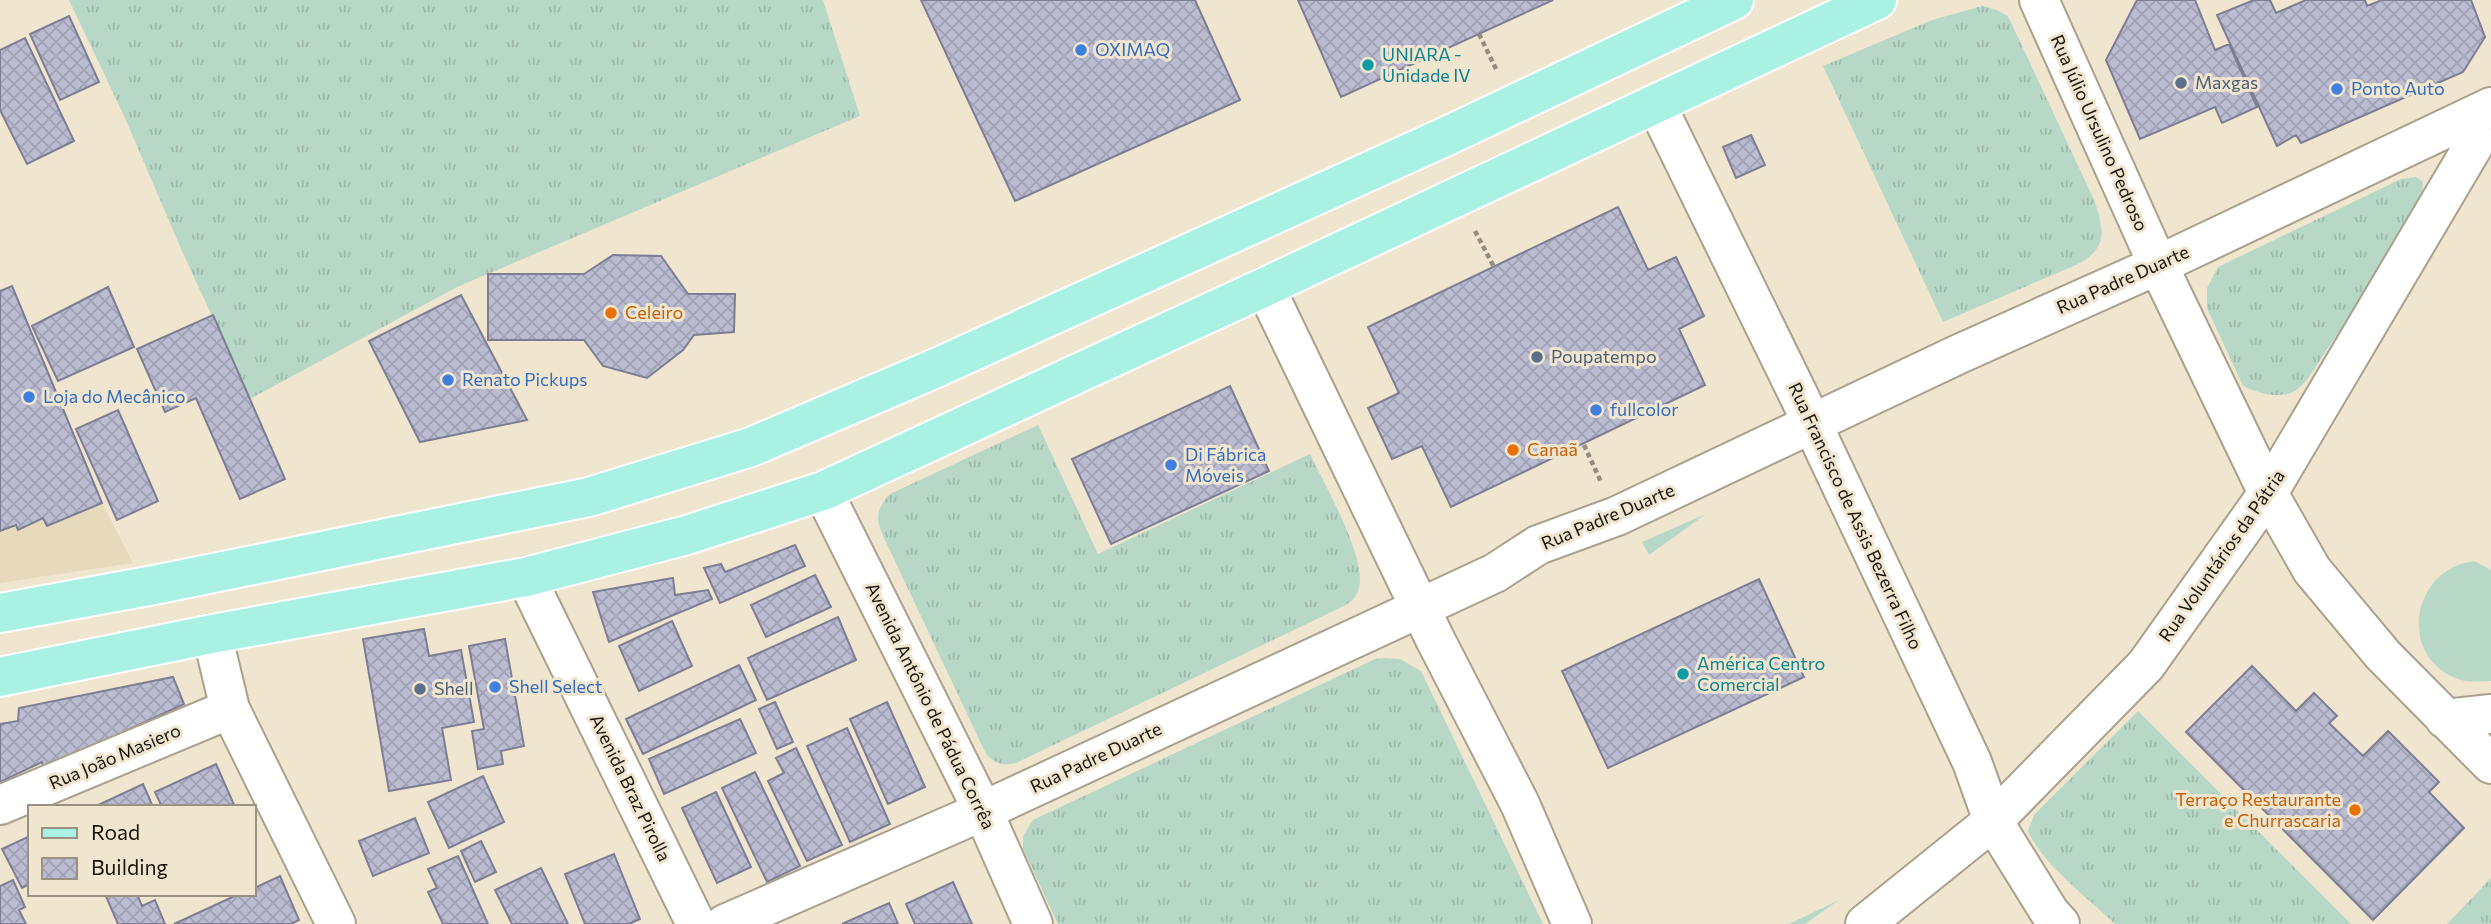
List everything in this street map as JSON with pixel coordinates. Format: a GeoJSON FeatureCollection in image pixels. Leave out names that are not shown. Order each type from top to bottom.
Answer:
{"type":"FeatureCollection","features":[{"type":"Feature","properties":{"kind":"main road"},"geometry":{"type":"LineString","coordinates":[[0,613],[154,585],[589,497],[751,447],[1011,334],[1449,135],[1734,0]]}},
{"type":"Feature","properties":{"kind":"main road"},"geometry":{"type":"LineString","coordinates":[[0,677],[212,634],[526,577],[687,535],[823,491],[1877,0]]}},
{"type":"Feature","properties":{"kind":"street","name":"Rua Júlio Ursulino Pedroso"},"geometry":{"type":"LineString","coordinates":[[2039,0],[2158,265],[2268,493],[2312,570],[2383,655],[2491,764]]}},
{"type":"Feature","properties":{"kind":"street","name":"Rua Francisco de Assis Bezerra Filho"},"geometry":{"type":"LineString","coordinates":[[1656,104],[1972,762],[1993,821],[2050,913],[2060,924]]}},
{"type":"Feature","properties":{"kind":"street","name":"Rua Padre Duarte"},"geometry":{"type":"LineString","coordinates":[[725,924],[983,811],[1495,573],[1538,545],[1617,516],[2491,107]]}},
{"type":"Feature","properties":{"kind":"street","name":"Rua Voluntários da Pátria"},"geometry":{"type":"LineString","coordinates":[[1866,924],[1993,821],[2146,665],[2268,493],[2491,116]]}},
{"type":"Feature","properties":{"kind":"street"},"geometry":{"type":"LineString","coordinates":[[1265,287],[1420,607],[1520,804],[1572,924]]}},
{"type":"Feature","properties":{"kind":"street","name":"Avenida Antônio de Pádua Corrêa"},"geometry":{"type":"LineString","coordinates":[[823,491],[983,811],[1033,924]]}},
{"type":"Feature","properties":{"kind":"street","name":"Avenida Braz Pirolla"},"geometry":{"type":"LineString","coordinates":[[526,577],[696,924]]}},
{"type":"Feature","properties":{"kind":"street"},"geometry":{"type":"LineString","coordinates":[[212,634],[230,709],[337,924]]}},
{"type":"Feature","properties":{"kind":"street","name":"Rua João Masiero"},"geometry":{"type":"LineString","coordinates":[[0,805],[230,709]]}},
{"type":"Feature","properties":{"kind":"street"},"geometry":{"type":"LineString","coordinates":[[2445,719],[2491,714]]}},
{"type":"Feature","properties":{"kind":"path"},"geometry":{"type":"LineString","coordinates":[[1475,230],[1494,268]]}},
{"type":"Feature","properties":{"kind":"shaded area","name":"Loja do Mecânico"},"geometry":{"type":"Polygon","coordinates":[[[12,286],[102,503],[133,563],[0,583],[0,291],[12,286]]]}},
{"type":"Feature","properties":{"kind":"green space"},"geometry":{"type":"Polygon","coordinates":[[[69,0],[823,0],[860,116],[457,287],[250,399],[125,118],[69,0]]]}},
{"type":"Feature","properties":{"kind":"green space"},"geometry":{"type":"Polygon","coordinates":[[[1982,6],[2008,16],[2095,202],[2101,239],[2094,253],[2076,265],[1943,322],[1823,66],[1932,20],[1982,6]]]}},
{"type":"Feature","properties":{"kind":"green space"},"geometry":{"type":"Polygon","coordinates":[[[2416,177],[2423,182],[2422,195],[2307,380],[2295,391],[2282,395],[2262,393],[2243,386],[2207,308],[2207,288],[2218,267],[2401,179],[2416,177]]]}},
{"type":"Feature","properties":{"kind":"green space"},"geometry":{"type":"Polygon","coordinates":[[[1038,425],[1098,554],[1310,454],[1351,540],[1360,575],[1357,594],[1346,605],[1016,763],[996,762],[986,754],[885,540],[878,516],[881,506],[890,494],[1038,425]]]}},
{"type":"Feature","properties":{"kind":"green space"},"geometry":{"type":"Polygon","coordinates":[[[1706,514],[1649,555],[1642,542],[1706,514]]]}},
{"type":"Feature","properties":{"kind":"green space"},"geometry":{"type":"Polygon","coordinates":[[[2474,561],[2491,570],[2491,681],[2458,679],[2439,668],[2426,652],[2420,634],[2420,615],[2425,596],[2436,580],[2453,567],[2474,561]]]}},
{"type":"Feature","properties":{"kind":"green space"},"geometry":{"type":"Polygon","coordinates":[[[1375,659],[1400,659],[1421,671],[1543,924],[1058,924],[1023,849],[1023,836],[1033,820],[1375,659]]]}},
{"type":"Feature","properties":{"kind":"green space"},"geometry":{"type":"Polygon","coordinates":[[[2138,711],[2351,924],[2115,924],[2055,869],[2028,831],[2034,815],[2138,711]]]}},
{"type":"Feature","properties":{"kind":"green space"},"geometry":{"type":"Polygon","coordinates":[[[2491,878],[2491,924],[2447,924],[2491,878]]]}},
{"type":"Feature","properties":{"kind":"green space"},"geometry":{"type":"Polygon","coordinates":[[[1839,900],[1805,924],[1789,924],[1839,900]]]}},
{"type":"Feature","properties":{"kind":"building","name":"OXIMAQ"},"geometry":{"type":"Polygon","coordinates":[[[921,0],[1195,0],[1240,100],[1015,201],[921,0]]]}},
{"type":"Feature","properties":{"kind":"building","name":"UNIARA - Unidade IV"},"geometry":{"type":"Polygon","coordinates":[[[1298,0],[1553,0],[1341,97],[1298,0]]]}},
{"type":"Feature","properties":{"kind":"building","name":"Maxgas"},"geometry":{"type":"Polygon","coordinates":[[[2137,0],[2195,0],[2215,50],[2229,44],[2257,107],[2222,123],[2215,107],[2140,139],[2106,60],[2137,0]]]}},
{"type":"Feature","properties":{"kind":"building","name":"Ponto Auto"},"geometry":{"type":"Polygon","coordinates":[[[2254,0],[2270,0],[2276,13],[2306,0],[2365,0],[2367,6],[2382,0],[2471,0],[2485,37],[2463,72],[2301,143],[2296,135],[2277,146],[2217,15],[2254,0]]]}},
{"type":"Feature","properties":{"kind":"building"},"geometry":{"type":"Polygon","coordinates":[[[69,16],[99,82],[60,100],[30,34],[69,16]]]}},
{"type":"Feature","properties":{"kind":"building"},"geometry":{"type":"Polygon","coordinates":[[[25,38],[74,141],[27,164],[0,110],[0,50],[25,38]]]}},
{"type":"Feature","properties":{"kind":"building"},"geometry":{"type":"Polygon","coordinates":[[[1751,135],[1765,165],[1736,178],[1723,147],[1751,135]]]}},
{"type":"Feature","properties":{"kind":"building","name":"Poupatempo"},"geometry":{"type":"Polygon","coordinates":[[[1618,207],[1648,270],[1676,257],[1704,316],[1679,329],[1705,385],[1451,507],[1422,446],[1392,459],[1368,408],[1399,393],[1368,327],[1618,207]]]}},
{"type":"Feature","properties":{"kind":"building","name":"Celeiro"},"geometry":{"type":"Polygon","coordinates":[[[613,255],[661,256],[688,294],[735,294],[734,332],[694,335],[683,350],[647,378],[603,366],[584,340],[488,340],[488,274],[584,274],[613,255]]]}},
{"type":"Feature","properties":{"kind":"building","name":"Loja do Mecânico"},"geometry":{"type":"Polygon","coordinates":[[[12,286],[102,503],[47,526],[43,518],[18,530],[16,525],[0,531],[0,291],[12,286]]]}},
{"type":"Feature","properties":{"kind":"building"},"geometry":{"type":"Polygon","coordinates":[[[108,287],[134,347],[58,381],[32,326],[108,287]]]}},
{"type":"Feature","properties":{"kind":"building","name":"Renato Pickups"},"geometry":{"type":"Polygon","coordinates":[[[461,295],[527,420],[420,442],[369,341],[461,295]]]}},
{"type":"Feature","properties":{"kind":"building"},"geometry":{"type":"Polygon","coordinates":[[[213,315],[285,479],[240,499],[196,398],[165,412],[137,349],[213,315]]]}},
{"type":"Feature","properties":{"kind":"building","name":"Di Fábrica Móveis"},"geometry":{"type":"Polygon","coordinates":[[[1230,386],[1269,471],[1111,544],[1072,459],[1230,386]]]}},
{"type":"Feature","properties":{"kind":"building"},"geometry":{"type":"Polygon","coordinates":[[[118,410],[158,501],[117,520],[76,429],[118,410]]]}},
{"type":"Feature","properties":{"kind":"building"},"geometry":{"type":"Polygon","coordinates":[[[795,545],[805,566],[720,603],[704,568],[721,564],[725,572],[795,545]]]}},
{"type":"Feature","properties":{"kind":"building"},"geometry":{"type":"Polygon","coordinates":[[[815,575],[831,607],[766,637],[751,605],[815,575]]]}},
{"type":"Feature","properties":{"kind":"building"},"geometry":{"type":"Polygon","coordinates":[[[673,578],[675,595],[708,590],[712,599],[609,642],[593,592],[673,578]]]}},
{"type":"Feature","properties":{"kind":"building","name":"América Centro Comercial"},"geometry":{"type":"Polygon","coordinates":[[[1759,579],[1804,677],[1608,768],[1562,671],[1759,579]]]}},
{"type":"Feature","properties":{"kind":"building"},"geometry":{"type":"Polygon","coordinates":[[[838,617],[856,660],[767,700],[748,658],[838,617]]]}},
{"type":"Feature","properties":{"kind":"building"},"geometry":{"type":"Polygon","coordinates":[[[672,621],[692,666],[639,691],[619,646],[672,621]]]}},
{"type":"Feature","properties":{"kind":"building","name":"Shell"},"geometry":{"type":"Polygon","coordinates":[[[424,629],[429,656],[461,650],[474,722],[442,728],[451,780],[389,791],[363,639],[424,629]]]}},
{"type":"Feature","properties":{"kind":"building","name":"Shell Select"},"geometry":{"type":"Polygon","coordinates":[[[505,639],[524,746],[501,751],[503,764],[478,769],[472,731],[484,729],[469,646],[505,639]]]}},
{"type":"Feature","properties":{"kind":"building"},"geometry":{"type":"Polygon","coordinates":[[[739,665],[756,700],[643,754],[626,719],[739,665]]]}},
{"type":"Feature","properties":{"kind":"building","name":"Terraço Restaurante e Churrascaria"},"geometry":{"type":"Polygon","coordinates":[[[2252,666],[2296,711],[2314,693],[2337,716],[2329,723],[2363,756],[2388,731],[2439,782],[2429,792],[2464,828],[2373,920],[2186,732],[2252,666]]]}},
{"type":"Feature","properties":{"kind":"building"},"geometry":{"type":"Polygon","coordinates":[[[173,677],[184,704],[44,769],[42,762],[0,782],[0,724],[18,721],[19,708],[173,677]]]}},
{"type":"Feature","properties":{"kind":"building"},"geometry":{"type":"Polygon","coordinates":[[[775,702],[793,742],[777,749],[759,709],[775,702]]]}},
{"type":"Feature","properties":{"kind":"building"},"geometry":{"type":"Polygon","coordinates":[[[887,702],[925,787],[888,804],[850,719],[887,702]]]}},
{"type":"Feature","properties":{"kind":"building"},"geometry":{"type":"Polygon","coordinates":[[[740,719],[756,753],[664,794],[649,759],[740,719]]]}},
{"type":"Feature","properties":{"kind":"building"},"geometry":{"type":"Polygon","coordinates":[[[847,728],[890,824],[850,842],[807,746],[847,728]]]}},
{"type":"Feature","properties":{"kind":"building"},"geometry":{"type":"Polygon","coordinates":[[[796,748],[842,845],[807,861],[768,781],[784,773],[776,758],[796,748]]]}},
{"type":"Feature","properties":{"kind":"building"},"geometry":{"type":"Polygon","coordinates":[[[216,764],[234,805],[161,805],[155,792],[216,764]]]}},
{"type":"Feature","properties":{"kind":"building"},"geometry":{"type":"Polygon","coordinates":[[[755,772],[800,866],[767,882],[722,788],[755,772]]]}},
{"type":"Feature","properties":{"kind":"building"},"geometry":{"type":"Polygon","coordinates":[[[483,776],[504,822],[449,848],[428,802],[483,776]]]}},
{"type":"Feature","properties":{"kind":"building"},"geometry":{"type":"Polygon","coordinates":[[[143,784],[152,805],[98,805],[143,784]]]}},
{"type":"Feature","properties":{"kind":"building"},"geometry":{"type":"Polygon","coordinates":[[[716,792],[751,867],[717,883],[682,808],[716,792]]]}},
{"type":"Feature","properties":{"kind":"building"},"geometry":{"type":"Polygon","coordinates":[[[415,818],[429,853],[373,876],[359,841],[415,818]]]}},
{"type":"Feature","properties":{"kind":"building"},"geometry":{"type":"Polygon","coordinates":[[[28,837],[28,885],[22,888],[2,849],[28,837]]]}},
{"type":"Feature","properties":{"kind":"building"},"geometry":{"type":"Polygon","coordinates":[[[481,841],[496,872],[475,882],[461,851],[481,841]]]}},
{"type":"Feature","properties":{"kind":"building"},"geometry":{"type":"Polygon","coordinates":[[[614,854],[640,919],[629,924],[585,924],[565,874],[614,854]]]}},
{"type":"Feature","properties":{"kind":"building"},"geometry":{"type":"Polygon","coordinates":[[[458,856],[488,924],[443,924],[428,892],[437,888],[428,869],[458,856]]]}},
{"type":"Feature","properties":{"kind":"building"},"geometry":{"type":"Polygon","coordinates":[[[541,868],[568,924],[512,924],[495,890],[541,868]]]}},
{"type":"Feature","properties":{"kind":"building"},"geometry":{"type":"Polygon","coordinates":[[[280,876],[299,920],[291,924],[174,924],[235,896],[256,896],[256,887],[280,876]]]}},
{"type":"Feature","properties":{"kind":"building"},"geometry":{"type":"Polygon","coordinates":[[[13,880],[25,907],[19,910],[26,924],[0,924],[0,886],[13,880]]]}},
{"type":"Feature","properties":{"kind":"building"},"geometry":{"type":"Polygon","coordinates":[[[953,882],[972,924],[915,924],[906,904],[953,882]]]}},
{"type":"Feature","properties":{"kind":"building"},"geometry":{"type":"Polygon","coordinates":[[[106,896],[138,896],[142,906],[155,900],[165,924],[118,924],[106,896]]]}},
{"type":"Feature","properties":{"kind":"building"},"geometry":{"type":"Polygon","coordinates":[[[889,903],[898,924],[842,924],[889,903]]]}},
{"type":"Feature","properties":{"kind":"place","name":"OXIMAQ"},"geometry":{"type":"Point","coordinates":[1081,50]}},
{"type":"Feature","properties":{"kind":"place","name":"UNIARA - Unidade IV"},"geometry":{"type":"Point","coordinates":[1368,65]}},
{"type":"Feature","properties":{"kind":"place","name":"Maxgas"},"geometry":{"type":"Point","coordinates":[2181,83]}},
{"type":"Feature","properties":{"kind":"place","name":"Ponto Auto"},"geometry":{"type":"Point","coordinates":[2337,89]}},
{"type":"Feature","properties":{"kind":"place","name":"Celeiro"},"geometry":{"type":"Point","coordinates":[611,313]}},
{"type":"Feature","properties":{"kind":"place","name":"Poupatempo"},"geometry":{"type":"Point","coordinates":[1537,357]}},
{"type":"Feature","properties":{"kind":"place","name":"Renato Pickups"},"geometry":{"type":"Point","coordinates":[448,380]}},
{"type":"Feature","properties":{"kind":"place","name":"Loja do Mecânico"},"geometry":{"type":"Point","coordinates":[29,397]}},
{"type":"Feature","properties":{"kind":"place","name":"fullcolor"},"geometry":{"type":"Point","coordinates":[1596,410]}},
{"type":"Feature","properties":{"kind":"place","name":"Canaã"},"geometry":{"type":"Point","coordinates":[1513,450]}},
{"type":"Feature","properties":{"kind":"place","name":"Di Fábrica Móveis"},"geometry":{"type":"Point","coordinates":[1171,465]}},
{"type":"Feature","properties":{"kind":"place","name":"América Centro Comercial"},"geometry":{"type":"Point","coordinates":[1683,674]}},
{"type":"Feature","properties":{"kind":"place","name":"Shell Select"},"geometry":{"type":"Point","coordinates":[495,687]}},
{"type":"Feature","properties":{"kind":"place","name":"Shell"},"geometry":{"type":"Point","coordinates":[420,689]}},
{"type":"Feature","properties":{"kind":"place","name":"Terraço Restaurante e Churrascaria"},"geometry":{"type":"Point","coordinates":[2355,810]}}]}
